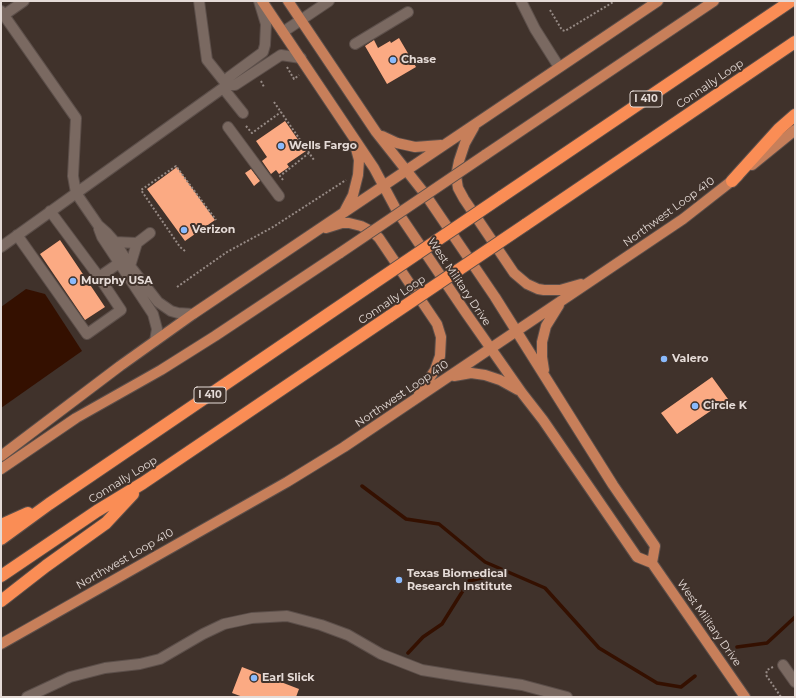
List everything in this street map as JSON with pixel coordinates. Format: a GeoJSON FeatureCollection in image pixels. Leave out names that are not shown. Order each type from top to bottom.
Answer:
{"type":"FeatureCollection","features":[{"type":"Feature","properties":{"kind":"highway","name":"Connally Loop"},"geometry":{"type":"LineString","coordinates":[[1,539],[49,504],[791,1]]}},
{"type":"Feature","properties":{"kind":"highway","name":"Connally Loop"},"geometry":{"type":"LineString","coordinates":[[1,576],[97,511],[143,483],[795,42]]}},
{"type":"Feature","properties":{"kind":"highway"},"geometry":{"type":"LineString","coordinates":[[732,181],[795,115]]}},
{"type":"Feature","properties":{"kind":"highway"},"geometry":{"type":"LineString","coordinates":[[1,601],[52,561],[106,523],[143,483]]}},
{"type":"Feature","properties":{"kind":"highway"},"geometry":{"type":"LineString","coordinates":[[1,525],[49,504]]}},
{"type":"Feature","properties":{"kind":"main road","name":"West Military Drive"},"geometry":{"type":"LineString","coordinates":[[261,1],[374,168],[396,211],[490,348],[543,420],[637,557],[652,564],[745,697]]}},
{"type":"Feature","properties":{"kind":"main road","name":"West Military Drive"},"geometry":{"type":"LineString","coordinates":[[288,1],[376,132],[425,194],[517,330],[613,485],[655,546],[652,564]]}},
{"type":"Feature","properties":{"kind":"main road"},"geometry":{"type":"LineString","coordinates":[[1,456],[193,314],[658,1]]}},
{"type":"Feature","properties":{"kind":"main road"},"geometry":{"type":"LineString","coordinates":[[1,469],[76,418],[161,370],[209,340],[714,1]]}},
{"type":"Feature","properties":{"kind":"main road"},"geometry":{"type":"LineString","coordinates":[[476,124],[471,130],[465,143],[459,161],[456,176],[458,188],[514,272],[527,284],[544,290],[560,290],[589,282]]}},
{"type":"Feature","properties":{"kind":"main road"},"geometry":{"type":"LineString","coordinates":[[343,213],[353,195],[359,169],[358,153],[349,130]]}},
{"type":"Feature","properties":{"kind":"main road","name":"Northwest Loop 410"},"geometry":{"type":"LineString","coordinates":[[1,644],[314,466],[344,447],[413,402],[490,348],[682,219],[795,130]]}},
{"type":"Feature","properties":{"kind":"main road"},"geometry":{"type":"LineString","coordinates":[[376,132],[388,140],[402,145],[415,147],[435,146],[448,142]]}},
{"type":"Feature","properties":{"kind":"main road"},"geometry":{"type":"LineString","coordinates":[[311,235],[342,223],[361,226],[373,232],[379,238],[438,324],[441,337],[440,356],[435,370],[413,402]]}},
{"type":"Feature","properties":{"kind":"main road"},"geometry":{"type":"LineString","coordinates":[[550,383],[542,363],[542,342],[546,326],[562,300]]}},
{"type":"Feature","properties":{"kind":"main road"},"geometry":{"type":"LineString","coordinates":[[446,379],[465,374],[485,375],[507,383],[522,393]]}},
{"type":"Feature","properties":{"kind":"lane"},"geometry":{"type":"LineString","coordinates":[[24,1],[2,13],[76,118],[73,176],[76,193],[98,225],[102,237],[153,314],[157,329],[155,341]]}},
{"type":"Feature","properties":{"kind":"lane"},"geometry":{"type":"LineString","coordinates":[[199,1],[207,60],[242,113]]}},
{"type":"Feature","properties":{"kind":"lane"},"geometry":{"type":"LineString","coordinates":[[1,247],[225,86],[229,77],[263,52],[266,45],[266,24],[261,1]]}},
{"type":"Feature","properties":{"kind":"lane"},"geometry":{"type":"LineString","coordinates":[[283,32],[329,1]]}},
{"type":"Feature","properties":{"kind":"lane"},"geometry":{"type":"LineString","coordinates":[[521,1],[535,29],[559,67]]}},
{"type":"Feature","properties":{"kind":"lane"},"geometry":{"type":"LineString","coordinates":[[355,44],[408,12]]}},
{"type":"Feature","properties":{"kind":"lane"},"geometry":{"type":"LineString","coordinates":[[225,86],[235,86],[280,55],[301,58]]}},
{"type":"Feature","properties":{"kind":"lane"},"geometry":{"type":"LineString","coordinates":[[228,127],[279,196]]}},
{"type":"Feature","properties":{"kind":"lane"},"geometry":{"type":"LineString","coordinates":[[17,235],[86,334],[121,310],[99,277],[50,211]]}},
{"type":"Feature","properties":{"kind":"lane"},"geometry":{"type":"LineString","coordinates":[[98,225],[107,232],[115,242],[130,266],[158,302],[171,311],[193,314]]}},
{"type":"Feature","properties":{"kind":"lane"},"geometry":{"type":"LineString","coordinates":[[115,242],[137,243],[150,234]]}},
{"type":"Feature","properties":{"kind":"lane"},"geometry":{"type":"LineString","coordinates":[[130,266],[137,243]]}},
{"type":"Feature","properties":{"kind":"lane"},"geometry":{"type":"LineString","coordinates":[[99,277],[120,263]]}},
{"type":"Feature","properties":{"kind":"lane"},"geometry":{"type":"LineString","coordinates":[[27,697],[70,677],[105,668],[140,664],[160,659],[203,634],[224,624],[252,618],[287,616],[321,625],[348,635],[381,654],[422,670],[522,685],[553,692],[567,697]]}},
{"type":"Feature","properties":{"kind":"lane"},"geometry":{"type":"LineString","coordinates":[[783,665],[795,682]]}},
{"type":"Feature","properties":{"kind":"path"},"geometry":{"type":"LineString","coordinates":[[550,10],[562,30],[565,31],[615,1]]}},
{"type":"Feature","properties":{"kind":"path"},"geometry":{"type":"LineString","coordinates":[[286,66],[294,79],[299,75]]}},
{"type":"Feature","properties":{"kind":"path"},"geometry":{"type":"LineString","coordinates":[[260,82],[264,87]]}},
{"type":"Feature","properties":{"kind":"path"},"geometry":{"type":"LineString","coordinates":[[274,102],[314,160]]}},
{"type":"Feature","properties":{"kind":"path"},"geometry":{"type":"LineString","coordinates":[[246,126],[252,132],[281,112]]}},
{"type":"Feature","properties":{"kind":"path"},"geometry":{"type":"LineString","coordinates":[[283,180],[280,176],[309,153]]}},
{"type":"Feature","properties":{"kind":"path"},"geometry":{"type":"LineString","coordinates":[[185,251],[180,247],[141,190],[176,166],[216,220]]}},
{"type":"Feature","properties":{"kind":"path"},"geometry":{"type":"LineString","coordinates":[[177,287],[227,252],[273,227],[347,179],[352,182]]}},
{"type":"Feature","properties":{"kind":"shaded area"},"geometry":{"type":"Polygon","coordinates":[[[26,289],[45,294],[82,351],[1,408],[1,307],[26,289]]]}},
{"type":"Feature","properties":{"kind":"building","name":"Chase"},"geometry":{"type":"Polygon","coordinates":[[[399,38],[416,67],[387,84],[365,46],[374,40],[378,48],[399,38]]]}},
{"type":"Feature","properties":{"kind":"building","name":"Wells Fargo"},"geometry":{"type":"Polygon","coordinates":[[[285,121],[306,151],[287,164],[289,167],[279,174],[276,170],[271,174],[262,161],[267,157],[256,141],[285,121]]]}},
{"type":"Feature","properties":{"kind":"building"},"geometry":{"type":"Polygon","coordinates":[[[177,167],[215,220],[185,241],[147,189],[177,167]]]}},
{"type":"Feature","properties":{"kind":"building"},"geometry":{"type":"Polygon","coordinates":[[[251,169],[260,181],[254,186],[245,173],[251,169]]]}},
{"type":"Feature","properties":{"kind":"building","name":"Murphy USA"},"geometry":{"type":"Polygon","coordinates":[[[60,240],[105,307],[85,320],[40,254],[60,240]]]}},
{"type":"Feature","properties":{"kind":"building","name":"Circle K"},"geometry":{"type":"Polygon","coordinates":[[[712,377],[728,399],[677,434],[661,413],[712,377]]]}},
{"type":"Feature","properties":{"kind":"building","name":"Earl Slick"},"geometry":{"type":"Polygon","coordinates":[[[242,667],[299,689],[296,697],[243,697],[232,693],[242,667]]]}},
{"type":"Feature","properties":{"kind":"waterway"},"geometry":{"type":"LineString","coordinates":[[362,486],[406,519],[439,524],[485,562],[545,588],[599,648],[657,683],[681,687],[695,676]]}},
{"type":"Feature","properties":{"kind":"waterway"},"geometry":{"type":"LineString","coordinates":[[408,653],[423,637],[442,624],[469,581],[507,572]]}},
{"type":"Feature","properties":{"kind":"waterway"},"geometry":{"type":"LineString","coordinates":[[737,647],[767,643],[795,617]]}},
{"type":"Feature","properties":{"kind":"place","name":"Chase"},"geometry":{"type":"Point","coordinates":[393,60]}},
{"type":"Feature","properties":{"kind":"place","name":"Wells Fargo"},"geometry":{"type":"Point","coordinates":[281,146]}},
{"type":"Feature","properties":{"kind":"place","name":"Verizon"},"geometry":{"type":"Point","coordinates":[184,230]}},
{"type":"Feature","properties":{"kind":"place","name":"Murphy USA"},"geometry":{"type":"Point","coordinates":[73,281]}},
{"type":"Feature","properties":{"kind":"place","name":"Valero"},"geometry":{"type":"Point","coordinates":[664,359]}},
{"type":"Feature","properties":{"kind":"place","name":"Circle K"},"geometry":{"type":"Point","coordinates":[695,406]}},
{"type":"Feature","properties":{"kind":"place","name":"Texas Biomedical Research Institute"},"geometry":{"type":"Point","coordinates":[399,580]}},
{"type":"Feature","properties":{"kind":"place","name":"Earl Slick"},"geometry":{"type":"Point","coordinates":[254,678]}}]}
